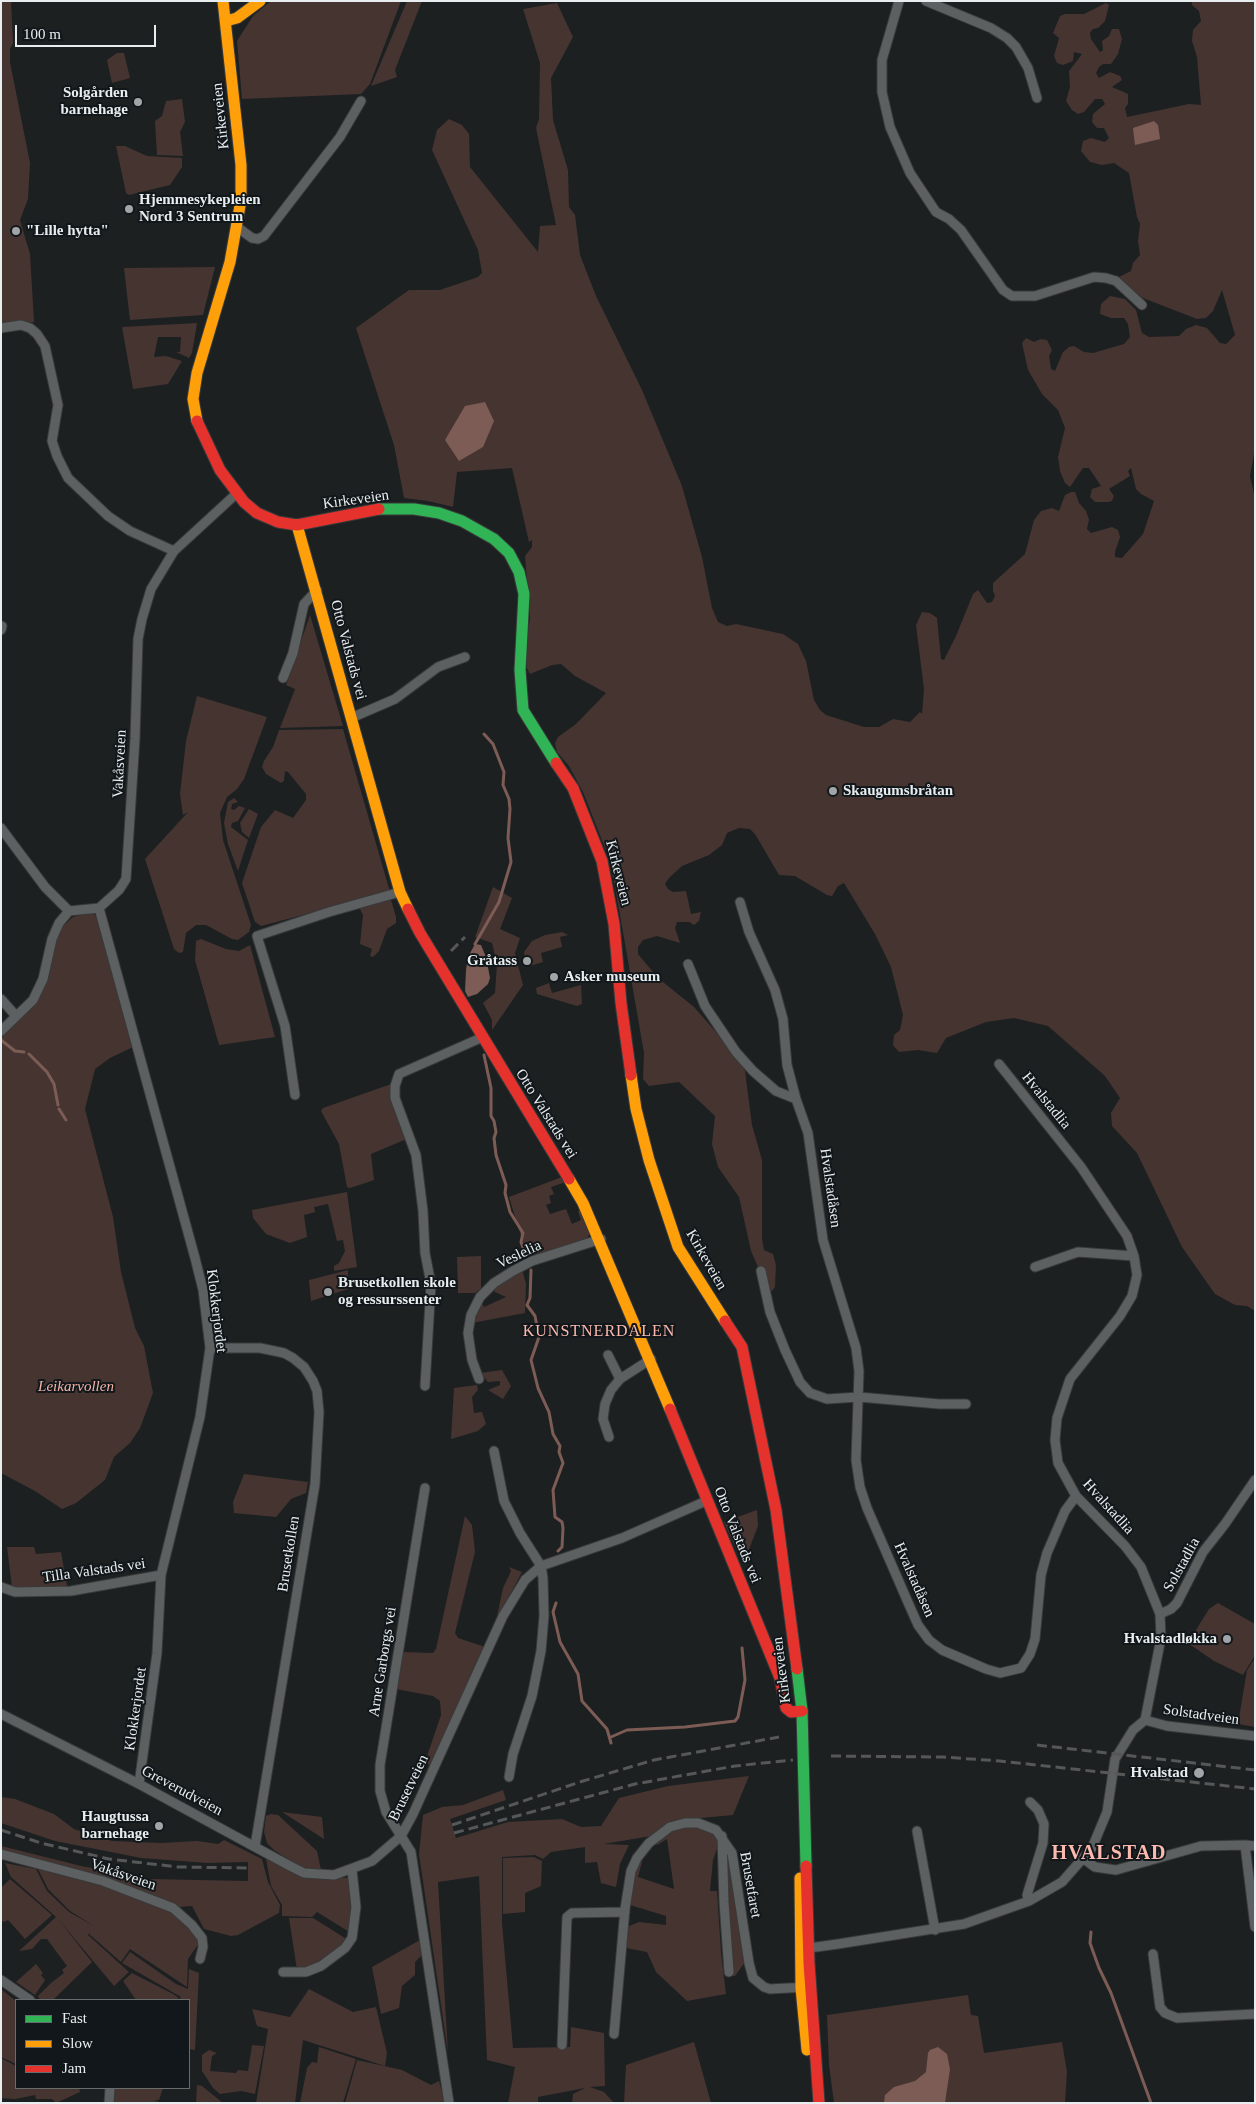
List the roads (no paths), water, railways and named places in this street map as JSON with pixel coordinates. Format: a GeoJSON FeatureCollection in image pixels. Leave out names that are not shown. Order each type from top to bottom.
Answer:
{"type":"FeatureCollection","features":[{"type":"Feature","properties":{"kind":"main road","name":"Kirkeveien"},"geometry":{"type":"LineString","coordinates":[[223,1],[242,170],[237,227],[223,286],[200,358],[193,399],[195,417],[201,434],[220,470],[236,494],[257,513],[278,522],[297,525],[375,509],[414,509],[439,513],[462,521],[494,539],[509,553],[517,566],[524,594],[520,670],[522,703],[530,725],[573,788],[602,860],[614,924],[621,1003],[633,1090],[648,1160],[678,1247],[736,1334],[744,1352],[760,1439],[776,1510],[802,1711],[806,1988],[819,2103]]}},
{"type":"Feature","properties":{"kind":"main road"},"geometry":{"type":"LineString","coordinates":[[226,21],[237,18],[260,1]]}},
{"type":"Feature","properties":{"kind":"main road","name":"Otto Valstads vei"},"geometry":{"type":"LineString","coordinates":[[297,525],[317,590],[400,892],[412,920],[583,1203],[651,1359],[706,1501],[780,1678],[786,1708],[791,1712],[802,1711]]}},
{"type":"Feature","properties":{"kind":"street"},"geometry":{"type":"LineString","coordinates":[[899,1],[882,60],[882,92],[890,127],[910,173],[936,212],[950,219],[961,230],[1003,290],[1012,296],[1036,296],[1094,277],[1116,281],[1142,305]]}},
{"type":"Feature","properties":{"kind":"street"},"geometry":{"type":"LineString","coordinates":[[926,1],[991,28],[1007,38],[1016,47],[1028,68],[1037,98]]}},
{"type":"Feature","properties":{"kind":"street"},"geometry":{"type":"LineString","coordinates":[[237,227],[252,238],[258,239],[264,236],[340,137],[361,102]]}},
{"type":"Feature","properties":{"kind":"street"},"geometry":{"type":"LineString","coordinates":[[1,328],[21,325],[30,328],[38,334],[46,346],[58,405],[52,441],[68,478],[108,516],[130,531],[174,552]]}},
{"type":"Feature","properties":{"kind":"street","name":"Vakåsveien"},"geometry":{"type":"LineString","coordinates":[[99,908],[119,890],[126,879],[134,756],[138,639],[151,589],[174,552],[236,494]]}},
{"type":"Feature","properties":{"kind":"street","name":"Otto Valstads vei"},"geometry":{"type":"LineString","coordinates":[[283,678],[293,653],[304,604],[317,590]]}},
{"type":"Feature","properties":{"kind":"street","name":"Otto Valstads vei"},"geometry":{"type":"LineString","coordinates":[[351,718],[395,699],[438,668],[465,657]]}},
{"type":"Feature","properties":{"kind":"street"},"geometry":{"type":"LineString","coordinates":[[1,828],[45,887],[69,911]]}},
{"type":"Feature","properties":{"kind":"street"},"geometry":{"type":"LineString","coordinates":[[295,1095],[286,1026],[257,936],[329,912],[400,892]]}},
{"type":"Feature","properties":{"kind":"street","name":"Hvalstadåsen"},"geometry":{"type":"LineString","coordinates":[[740,902],[749,932],[778,1000],[783,1019],[787,1064],[812,1149],[823,1240],[856,1348],[859,1397],[856,1460],[867,1508],[918,1625],[936,1645],[965,1661],[1000,1673],[1021,1668],[1030,1654],[1035,1639],[1041,1575],[1046,1553],[1065,1511],[1076,1496]]}},
{"type":"Feature","properties":{"kind":"street"},"geometry":{"type":"LineString","coordinates":[[1,1030],[33,1000],[42,979],[52,938],[59,923],[69,911],[99,908]]}},
{"type":"Feature","properties":{"kind":"street","name":"Klokkerjordet"},"geometry":{"type":"LineString","coordinates":[[99,908],[193,1249],[203,1290],[210,1348],[200,1417],[161,1575],[158,1648],[139,1784]]}},
{"type":"Feature","properties":{"kind":"street"},"geometry":{"type":"LineString","coordinates":[[688,964],[705,1006],[736,1052],[753,1071],[776,1091],[796,1099]]}},
{"type":"Feature","properties":{"kind":"street"},"geometry":{"type":"LineString","coordinates":[[1,999],[16,1016]]}},
{"type":"Feature","properties":{"kind":"street"},"geometry":{"type":"LineString","coordinates":[[425,1386],[431,1284],[425,1253],[423,1211],[416,1155],[395,1098],[395,1086],[399,1074],[482,1037]]}},
{"type":"Feature","properties":{"kind":"street","name":"Hvalstadlia"},"geometry":{"type":"LineString","coordinates":[[999,1064],[1081,1167],[1127,1236],[1134,1256],[1137,1275],[1132,1296],[1120,1316],[1070,1379],[1057,1418],[1056,1440],[1058,1463],[1076,1496],[1125,1546],[1141,1568],[1160,1614]]}},
{"type":"Feature","properties":{"kind":"street","name":"Veslelia"},"geometry":{"type":"LineString","coordinates":[[480,1379],[472,1360],[468,1333],[471,1314],[480,1297],[494,1283],[532,1261],[600,1239]]}},
{"type":"Feature","properties":{"kind":"street"},"geometry":{"type":"LineString","coordinates":[[1035,1268],[1078,1252],[1134,1256]]}},
{"type":"Feature","properties":{"kind":"street"},"geometry":{"type":"LineString","coordinates":[[761,1270],[770,1312],[800,1382],[818,1397],[838,1399],[859,1397],[939,1404],[966,1404]]}},
{"type":"Feature","properties":{"kind":"street","name":"Brusetkollen"},"geometry":{"type":"LineString","coordinates":[[210,1348],[260,1348],[284,1353],[293,1358],[304,1367],[313,1381],[317,1391],[320,1412],[315,1484],[255,1846]]}},
{"type":"Feature","properties":{"kind":"street"},"geometry":{"type":"LineString","coordinates":[[608,1355],[620,1378]]}},
{"type":"Feature","properties":{"kind":"street"},"geometry":{"type":"LineString","coordinates":[[609,1436],[603,1419],[605,1404],[611,1390],[620,1378],[651,1359]]}},
{"type":"Feature","properties":{"kind":"street"},"geometry":{"type":"LineString","coordinates":[[494,1451],[504,1502],[524,1541],[541,1566],[544,1616],[541,1651],[532,1696],[513,1754],[509,1777]]}},
{"type":"Feature","properties":{"kind":"street","name":"Solstadlia"},"geometry":{"type":"LineString","coordinates":[[1160,1614],[1171,1609],[1177,1603],[1202,1552],[1225,1524],[1255,1480]]}},
{"type":"Feature","properties":{"kind":"street","name":"Arne Garborgs vei"},"geometry":{"type":"LineString","coordinates":[[401,1836],[386,1812],[380,1791],[380,1765],[425,1488]]}},
{"type":"Feature","properties":{"kind":"street","name":"Brusetveien"},"geometry":{"type":"LineString","coordinates":[[449,2103],[418,1885],[411,1852],[401,1836],[414,1814],[503,1616],[525,1580],[541,1566],[622,1538],[706,1501]]}},
{"type":"Feature","properties":{"kind":"street","name":"Tilla Valstads vei"},"geometry":{"type":"LineString","coordinates":[[1,1587],[15,1592],[71,1590],[161,1575]]}},
{"type":"Feature","properties":{"kind":"street"},"geometry":{"type":"LineString","coordinates":[[806,1944],[838,1944],[964,1924],[1029,1901],[1062,1882],[1084,1860],[1092,1848],[1107,1812],[1115,1759],[1133,1730],[1145,1720],[1161,1638],[1160,1614]]}},
{"type":"Feature","properties":{"kind":"street","name":"Greverudveien"},"geometry":{"type":"LineString","coordinates":[[1,1714],[139,1784],[304,1873],[334,1875],[352,1870],[382,1855],[401,1836]]}},
{"type":"Feature","properties":{"kind":"street","name":"Solstadveien"},"geometry":{"type":"LineString","coordinates":[[1145,1720],[1167,1726],[1255,1736]]}},
{"type":"Feature","properties":{"kind":"street"},"geometry":{"type":"LineString","coordinates":[[1029,1901],[1027,1895],[1043,1843],[1044,1824],[1038,1810],[1030,1802]]}},
{"type":"Feature","properties":{"kind":"street","name":"Brusetfaret"},"geometry":{"type":"LineString","coordinates":[[614,2034],[625,1912],[631,1871],[637,1858],[659,1834],[685,1823],[698,1823],[716,1830],[732,1853],[753,1978],[764,1987],[770,1989],[806,1988]]}},
{"type":"Feature","properties":{"kind":"street"},"geometry":{"type":"LineString","coordinates":[[917,1832],[935,1930]]}},
{"type":"Feature","properties":{"kind":"street"},"geometry":{"type":"LineString","coordinates":[[722,1836],[729,1972]]}},
{"type":"Feature","properties":{"kind":"street"},"geometry":{"type":"LineString","coordinates":[[1245,1845],[1255,1927]]}},
{"type":"Feature","properties":{"kind":"street"},"geometry":{"type":"LineString","coordinates":[[1084,1860],[1095,1867],[1116,1870],[1201,1846],[1255,1846]]}},
{"type":"Feature","properties":{"kind":"street","name":"Vakåsveien"},"geometry":{"type":"LineString","coordinates":[[1,1854],[103,1881],[174,1908],[192,1925],[202,1938],[203,1947],[200,1959]]}},
{"type":"Feature","properties":{"kind":"street"},"geometry":{"type":"LineString","coordinates":[[283,1972],[306,1972],[321,1966],[346,1948],[352,1938],[356,1907],[352,1870]]}},
{"type":"Feature","properties":{"kind":"street"},"geometry":{"type":"LineString","coordinates":[[562,2045],[567,1917],[572,1913],[625,1912]]}},
{"type":"Feature","properties":{"kind":"street"},"geometry":{"type":"LineString","coordinates":[[1153,1954],[1160,2007],[1165,2013],[1177,2018],[1255,2014]]}},
{"type":"Feature","properties":{"kind":"street"},"geometry":{"type":"LineString","coordinates":[[1,1980],[29,1999]]}},
{"type":"Feature","properties":{"kind":"street"},"geometry":{"type":"LineString","coordinates":[[109,2103],[110,2089]]}},
{"type":"Feature","properties":{"kind":"waterway"},"geometry":{"type":"LineString","coordinates":[[475,944],[499,902],[511,862],[508,838],[510,809],[509,799],[503,785],[504,772],[493,744],[484,734]]}},
{"type":"Feature","properties":{"kind":"waterway"},"geometry":{"type":"LineString","coordinates":[[1,1040],[15,1051],[24,1052]]}},
{"type":"Feature","properties":{"kind":"waterway"},"geometry":{"type":"LineString","coordinates":[[29,1054],[47,1072],[54,1084],[58,1105]]}},
{"type":"Feature","properties":{"kind":"waterway"},"geometry":{"type":"LineString","coordinates":[[484,1055],[491,1088],[491,1116],[496,1132],[494,1138],[496,1155],[506,1185],[505,1193],[510,1212],[523,1233],[521,1242],[526,1256]]}},
{"type":"Feature","properties":{"kind":"waterway"},"geometry":{"type":"LineString","coordinates":[[59,1109],[66,1120]]}},
{"type":"Feature","properties":{"kind":"waterway"},"geometry":{"type":"LineString","coordinates":[[531,1270],[530,1298],[527,1305],[535,1316],[539,1337],[531,1360],[538,1388],[549,1412],[553,1434],[560,1446],[559,1452],[563,1463],[553,1490],[555,1517],[562,1522],[563,1528],[562,1547],[558,1551]]}},
{"type":"Feature","properties":{"kind":"waterway"},"geometry":{"type":"LineString","coordinates":[[556,1603],[553,1612],[560,1642],[578,1674],[582,1701],[607,1729],[611,1743]]}},
{"type":"Feature","properties":{"kind":"waterway"},"geometry":{"type":"LineString","coordinates":[[611,1737],[627,1730],[685,1727],[735,1721],[738,1717],[745,1680],[742,1648]]}},
{"type":"Feature","properties":{"kind":"waterway"},"geometry":{"type":"LineString","coordinates":[[1091,1932],[1090,1943],[1111,1993],[1151,2103]]}},
{"type":"Feature","properties":{"kind":"railway"},"geometry":{"type":"LineString","coordinates":[[451,951],[465,937]]}},
{"type":"Feature","properties":{"kind":"railway"},"geometry":{"type":"LineString","coordinates":[[452,1825],[583,1781],[654,1760],[779,1737]]}},
{"type":"Feature","properties":{"kind":"railway"},"geometry":{"type":"LineString","coordinates":[[1037,1745],[1255,1770]]}},
{"type":"Feature","properties":{"kind":"railway"},"geometry":{"type":"LineString","coordinates":[[831,1756],[942,1757],[1000,1761],[1255,1789]]}},
{"type":"Feature","properties":{"kind":"railway"},"geometry":{"type":"LineString","coordinates":[[454,1833],[635,1784],[735,1766],[793,1760]]}},
{"type":"Feature","properties":{"kind":"railway"},"geometry":{"type":"LineString","coordinates":[[1,1830],[41,1843],[109,1859],[178,1867],[249,1868]]}},
{"type":"Feature","properties":{"kind":"place","name":"Solgården barnehage"},"geometry":{"type":"Point","coordinates":[138,102]}},
{"type":"Feature","properties":{"kind":"place","name":"Hjemmesykepleien Nord 3 Sentrum"},"geometry":{"type":"Point","coordinates":[129,209]}},
{"type":"Feature","properties":{"kind":"place","name":"\"Lille hytta\""},"geometry":{"type":"Point","coordinates":[16,231]}},
{"type":"Feature","properties":{"kind":"place","name":"Skaugumsbråtan"},"geometry":{"type":"Point","coordinates":[833,791]}},
{"type":"Feature","properties":{"kind":"place","name":"Gråtass"},"geometry":{"type":"Point","coordinates":[527,961]}},
{"type":"Feature","properties":{"kind":"place","name":"Asker museum"},"geometry":{"type":"Point","coordinates":[554,977]}},
{"type":"Feature","properties":{"kind":"place","name":"Brusetkollen skole og ressurssenter"},"geometry":{"type":"Point","coordinates":[328,1292]}},
{"type":"Feature","properties":{"kind":"place","name":"Hvalstadløkka"},"geometry":{"type":"Point","coordinates":[1227,1639]}},
{"type":"Feature","properties":{"kind":"place","name":"Hvalstad"},"geometry":{"type":"Point","coordinates":[1199,1773]}},
{"type":"Feature","properties":{"kind":"place","name":"Haugtussa barnehage"},"geometry":{"type":"Point","coordinates":[159,1826]}},
{"type":"Feature","properties":{"kind":"district","name":"KUNSTNERDALEN"},"geometry":{"type":"Point","coordinates":[599,1332]}},
{"type":"Feature","properties":{"kind":"district","name":"HVALSTAD"},"geometry":{"type":"Point","coordinates":[1109,1854]}},
{"type":"Feature","properties":{"kind":"park label","name":"Leikarvollen"},"geometry":{"type":"Point","coordinates":[76,1387]}}]}
